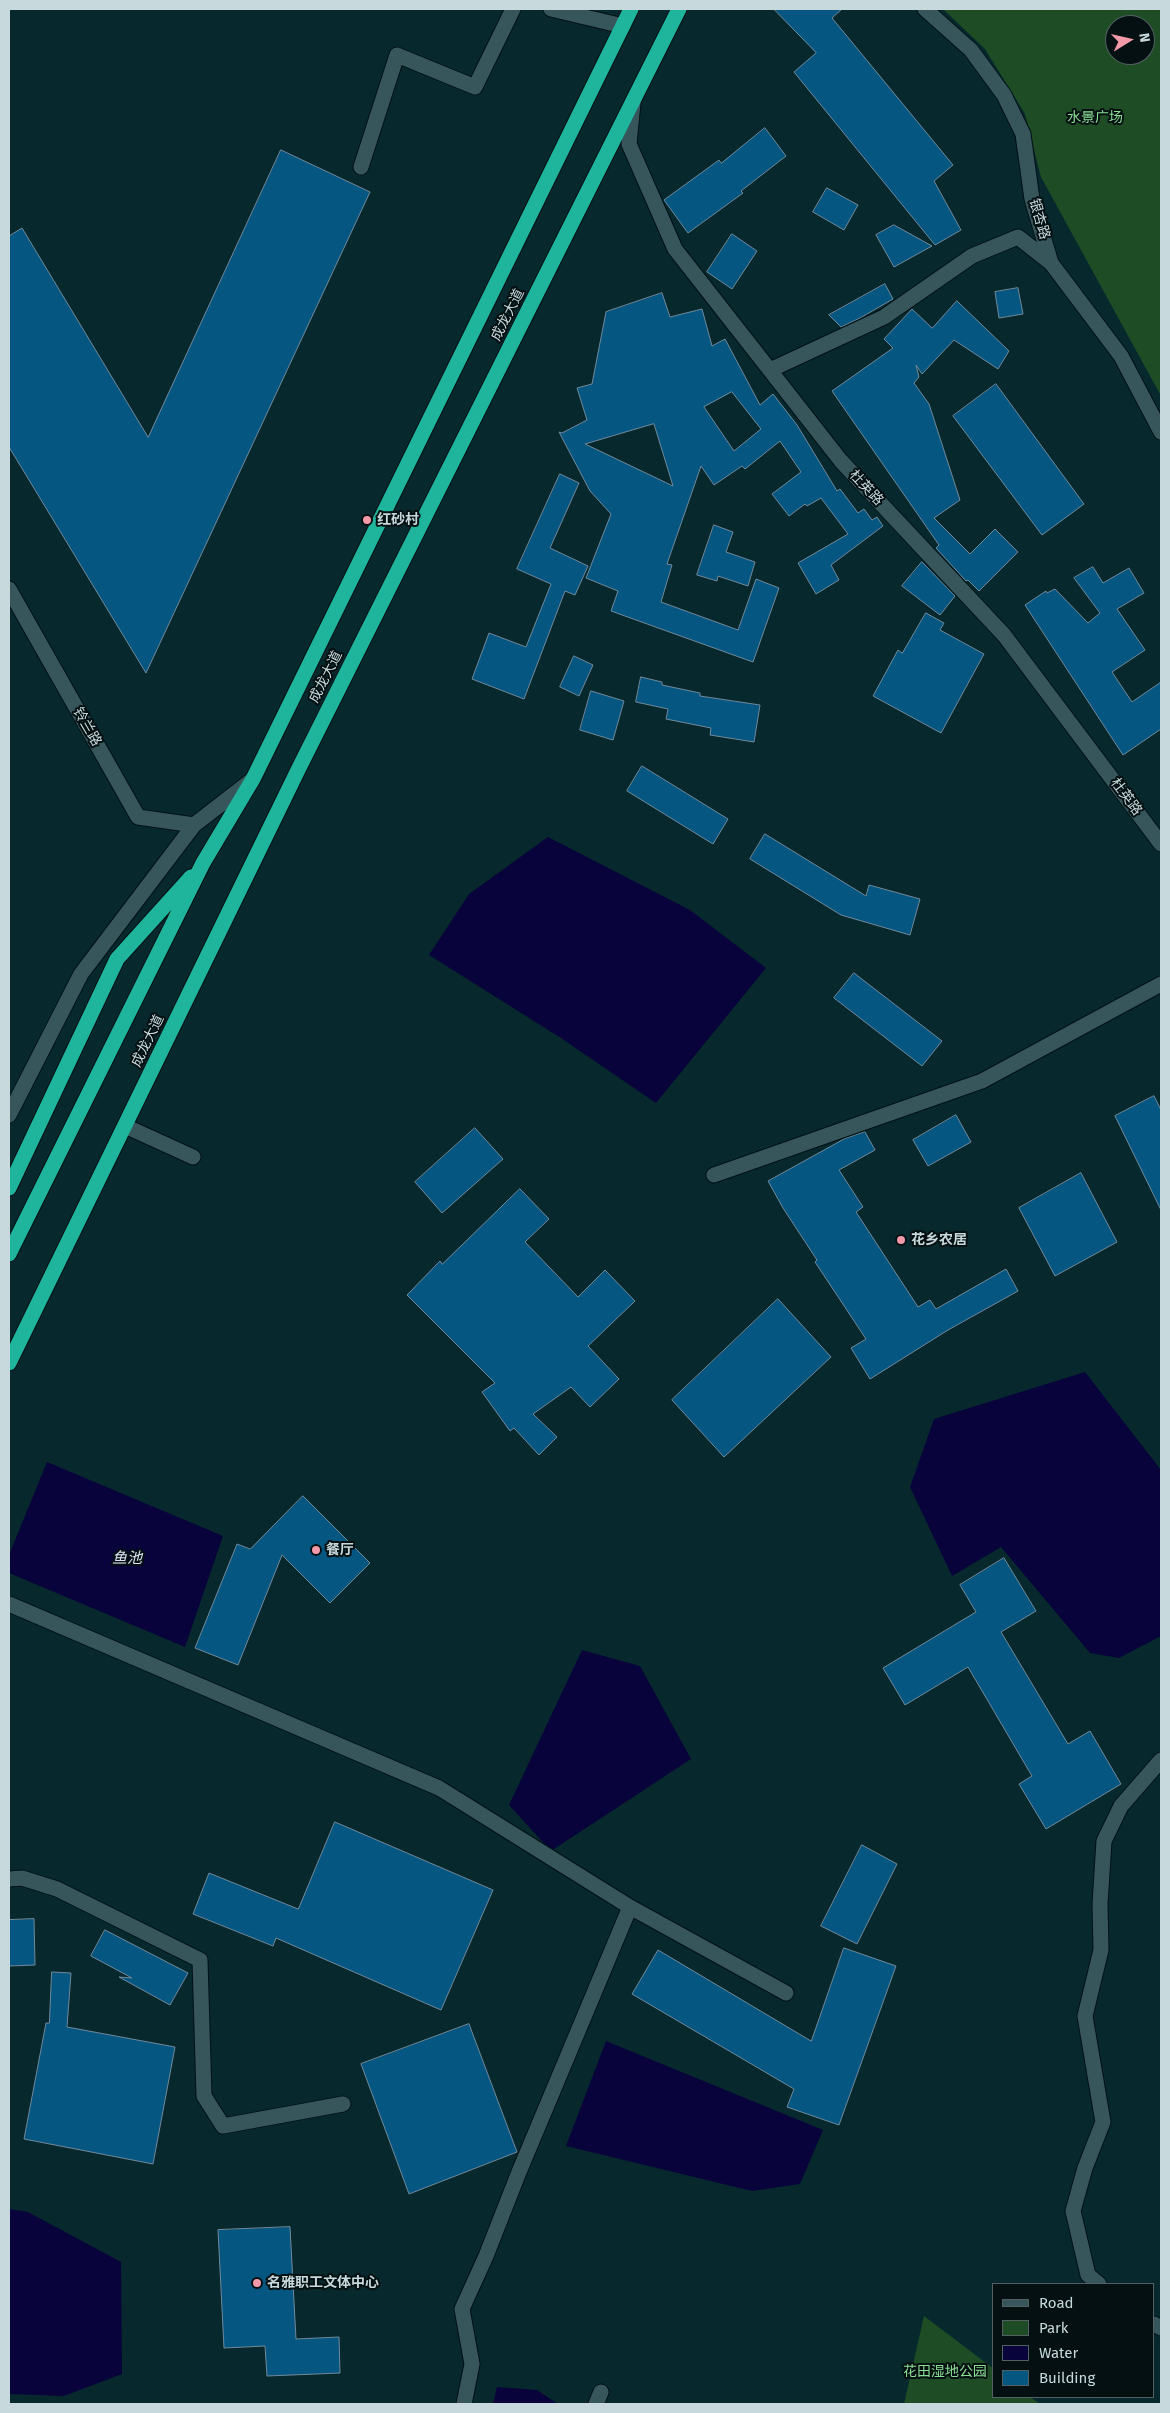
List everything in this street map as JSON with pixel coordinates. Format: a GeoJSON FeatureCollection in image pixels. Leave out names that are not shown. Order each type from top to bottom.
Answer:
{"type":"FeatureCollection","features":[{"type":"Feature","properties":{"kind":"highway","name":"成龙大道"},"geometry":{"type":"LineString","coordinates":[[9,1254],[203,863],[253,779],[631,9]]}},
{"type":"Feature","properties":{"kind":"highway","name":"成龙大道"},"geometry":{"type":"LineString","coordinates":[[9,1363],[298,770],[679,9]]}},
{"type":"Feature","properties":{"kind":"highway"},"geometry":{"type":"LineString","coordinates":[[9,1188],[118,959],[203,863]]}},
{"type":"Feature","properties":{"kind":"street"},"geometry":{"type":"LineString","coordinates":[[362,167],[397,55],[475,87],[513,9]]}},
{"type":"Feature","properties":{"kind":"street"},"geometry":{"type":"LineString","coordinates":[[551,9],[623,26]]}},
{"type":"Feature","properties":{"kind":"street","name":"银杏路"},"geometry":{"type":"LineString","coordinates":[[925,9],[971,50],[1004,95],[1023,134],[1032,199],[1052,263],[1121,356],[1161,432]]}},
{"type":"Feature","properties":{"kind":"street","name":"杜英路"},"geometry":{"type":"LineString","coordinates":[[633,101],[629,144],[675,249],[840,461],[1004,635],[1161,844]]}},
{"type":"Feature","properties":{"kind":"street"},"geometry":{"type":"LineString","coordinates":[[770,370],[884,317],[972,256],[1018,237],[1052,263]]}},
{"type":"Feature","properties":{"kind":"street","name":"铃兰路"},"geometry":{"type":"LineString","coordinates":[[9,589],[138,817],[194,825]]}},
{"type":"Feature","properties":{"kind":"street"},"geometry":{"type":"LineString","coordinates":[[9,1115],[81,974],[194,825],[253,779]]}},
{"type":"Feature","properties":{"kind":"street"},"geometry":{"type":"LineString","coordinates":[[714,1175],[982,1081],[1161,984]]}},
{"type":"Feature","properties":{"kind":"street"},"geometry":{"type":"LineString","coordinates":[[125,1126],[193,1157]]}},
{"type":"Feature","properties":{"kind":"street"},"geometry":{"type":"LineString","coordinates":[[9,1604],[439,1788],[630,1907],[786,1993]]}},
{"type":"Feature","properties":{"kind":"street"},"geometry":{"type":"LineString","coordinates":[[1099,2283],[1088,2275],[1073,2211],[1085,2168],[1103,2122],[1085,2016],[1101,1950],[1100,1904],[1104,1841],[1121,1806],[1161,1760]]}},
{"type":"Feature","properties":{"kind":"street"},"geometry":{"type":"LineString","coordinates":[[9,1879],[22,1878],[57,1890],[200,1960],[204,2096],[223,2126],[343,2104]]}},
{"type":"Feature","properties":{"kind":"street"},"geometry":{"type":"LineString","coordinates":[[464,2404],[472,2364],[462,2309],[486,2256],[519,2172],[630,1907]]}},
{"type":"Feature","properties":{"kind":"green space","name":"水景广场"},"geometry":{"type":"Polygon","coordinates":[[[943,9],[1161,9],[1161,396],[1041,177],[1025,114],[985,49],[943,9]]]}},
{"type":"Feature","properties":{"kind":"green space","name":"花田湿地公园"},"geometry":{"type":"Polygon","coordinates":[[[924,2316],[992,2367],[992,2398],[1031,2398],[1040,2404],[904,2404],[924,2316]]]}},
{"type":"Feature","properties":{"kind":"water"},"geometry":{"type":"Polygon","coordinates":[[[548,837],[690,910],[766,968],[656,1103],[561,1038],[429,955],[469,894],[548,837]]]}},
{"type":"Feature","properties":{"kind":"water"},"geometry":{"type":"Polygon","coordinates":[[[1085,1372],[1161,1470],[1161,1636],[1119,1658],[1090,1653],[1001,1547],[952,1576],[910,1487],[934,1419],[1085,1372]]]}},
{"type":"Feature","properties":{"kind":"water","name":"鱼池"},"geometry":{"type":"Polygon","coordinates":[[[47,1462],[223,1536],[185,1647],[9,1573],[9,1555],[47,1462]]]}},
{"type":"Feature","properties":{"kind":"water"},"geometry":{"type":"Polygon","coordinates":[[[582,1650],[640,1666],[691,1759],[551,1851],[509,1805],[582,1650]]]}},
{"type":"Feature","properties":{"kind":"water"},"geometry":{"type":"Polygon","coordinates":[[[606,2041],[823,2130],[800,2184],[752,2191],[566,2146],[606,2041]]]}},
{"type":"Feature","properties":{"kind":"water"},"geometry":{"type":"Polygon","coordinates":[[[9,2209],[28,2212],[121,2262],[122,2374],[64,2396],[9,2394],[9,2209]]]}},
{"type":"Feature","properties":{"kind":"water"},"geometry":{"type":"Polygon","coordinates":[[[497,2387],[537,2390],[558,2404],[493,2404],[497,2387]]]}},
{"type":"Feature","properties":{"kind":"building"},"geometry":{"type":"Polygon","coordinates":[[[774,9],[842,9],[832,18],[953,165],[934,181],[961,230],[935,245],[794,72],[816,53],[774,9]]]}},
{"type":"Feature","properties":{"kind":"building"},"geometry":{"type":"Polygon","coordinates":[[[765,128],[786,156],[741,191],[743,193],[688,233],[664,200],[719,160],[721,163],[765,128]]]}},
{"type":"Feature","properties":{"kind":"building"},"geometry":{"type":"Polygon","coordinates":[[[281,150],[370,192],[146,673],[9,447],[9,236],[22,228],[148,437],[281,150]]]}},
{"type":"Feature","properties":{"kind":"building"},"geometry":{"type":"Polygon","coordinates":[[[827,188],[858,205],[844,230],[813,212],[827,188]]]}},
{"type":"Feature","properties":{"kind":"building"},"geometry":{"type":"Polygon","coordinates":[[[894,225],[932,246],[894,267],[876,235],[894,225]]]}},
{"type":"Feature","properties":{"kind":"building"},"geometry":{"type":"Polygon","coordinates":[[[732,234],[757,251],[732,289],[707,272],[732,234]]]}},
{"type":"Feature","properties":{"kind":"building"},"geometry":{"type":"Polygon","coordinates":[[[885,284],[893,299],[860,318],[841,327],[829,315],[885,284]]]}},
{"type":"Feature","properties":{"kind":"building"},"geometry":{"type":"Polygon","coordinates":[[[1018,288],[1023,314],[999,318],[995,292],[1018,288]]]}},
{"type":"Feature","properties":{"kind":"building"},"geometry":{"type":"Polygon","coordinates":[[[662,293],[670,317],[702,309],[712,346],[725,339],[760,405],[773,394],[797,425],[837,491],[840,489],[858,513],[864,509],[872,520],[877,517],[883,526],[831,565],[839,580],[816,594],[798,563],[848,534],[821,498],[807,506],[805,504],[789,516],[772,494],[801,472],[780,441],[745,469],[742,466],[714,485],[701,466],[667,564],[672,565],[661,602],[738,630],[756,579],[779,588],[753,662],[611,611],[618,591],[586,578],[611,514],[590,491],[559,432],[562,433],[587,420],[577,388],[592,384],[606,312],[662,293]],[[732,392],[704,407],[734,451],[761,429],[732,392]],[[654,424],[612,436],[585,444],[673,486],[654,424]]]}},
{"type":"Feature","properties":{"kind":"building"},"geometry":{"type":"Polygon","coordinates":[[[957,301],[1009,351],[998,369],[954,340],[922,374],[916,365],[919,377],[914,383],[929,404],[960,500],[934,518],[970,554],[995,529],[1018,552],[979,591],[968,580],[966,581],[936,548],[939,545],[832,391],[893,348],[884,339],[912,309],[932,328],[957,301]]]}},
{"type":"Feature","properties":{"kind":"building"},"geometry":{"type":"Polygon","coordinates":[[[996,384],[1084,504],[1042,535],[953,416],[996,384]]]}},
{"type":"Feature","properties":{"kind":"building"},"geometry":{"type":"Polygon","coordinates":[[[560,474],[579,483],[550,548],[588,566],[575,595],[565,591],[524,699],[472,679],[489,633],[526,647],[551,584],[517,569],[560,474]]]}},
{"type":"Feature","properties":{"kind":"building"},"geometry":{"type":"Polygon","coordinates":[[[714,525],[733,532],[726,552],[755,562],[748,586],[718,576],[717,581],[697,575],[714,525]]]}},
{"type":"Feature","properties":{"kind":"building"},"geometry":{"type":"Polygon","coordinates":[[[922,562],[955,596],[940,615],[902,586],[922,562]]]}},
{"type":"Feature","properties":{"kind":"building"},"geometry":{"type":"Polygon","coordinates":[[[1093,567],[1103,583],[1129,568],[1144,593],[1117,609],[1145,650],[1112,672],[1132,702],[1161,682],[1161,729],[1123,755],[1025,605],[1046,591],[1047,593],[1055,589],[1088,623],[1100,613],[1074,578],[1093,567]]]}},
{"type":"Feature","properties":{"kind":"building"},"geometry":{"type":"Polygon","coordinates":[[[926,613],[944,623],[940,630],[984,654],[941,733],[873,696],[898,650],[902,653],[926,613]]]}},
{"type":"Feature","properties":{"kind":"building"},"geometry":{"type":"Polygon","coordinates":[[[574,656],[593,665],[579,696],[560,687],[574,656]]]}},
{"type":"Feature","properties":{"kind":"building"},"geometry":{"type":"Polygon","coordinates":[[[641,677],[662,682],[662,685],[700,693],[700,696],[760,705],[754,742],[710,735],[711,728],[666,719],[668,709],[636,702],[641,677]]]}},
{"type":"Feature","properties":{"kind":"building"},"geometry":{"type":"Polygon","coordinates":[[[591,691],[624,701],[613,740],[580,730],[591,691]]]}},
{"type":"Feature","properties":{"kind":"building"},"geometry":{"type":"Polygon","coordinates":[[[642,766],[728,819],[713,844],[627,791],[642,766]]]}},
{"type":"Feature","properties":{"kind":"building"},"geometry":{"type":"Polygon","coordinates":[[[765,834],[866,896],[869,885],[920,899],[910,935],[841,915],[750,859],[765,834]]]}},
{"type":"Feature","properties":{"kind":"building"},"geometry":{"type":"Polygon","coordinates":[[[854,973],[942,1041],[922,1066],[834,998],[854,973]]]}},
{"type":"Feature","properties":{"kind":"building"},"geometry":{"type":"Polygon","coordinates":[[[1154,1096],[1161,1110],[1161,1210],[1115,1116],[1154,1096]]]}},
{"type":"Feature","properties":{"kind":"building"},"geometry":{"type":"Polygon","coordinates":[[[956,1115],[971,1142],[928,1166],[913,1140],[956,1115]]]}},
{"type":"Feature","properties":{"kind":"building"},"geometry":{"type":"Polygon","coordinates":[[[475,1128],[503,1159],[442,1213],[415,1182],[475,1128]]]}},
{"type":"Feature","properties":{"kind":"building"},"geometry":{"type":"Polygon","coordinates":[[[865,1132],[875,1150],[839,1170],[863,1207],[856,1212],[918,1307],[930,1300],[936,1309],[1006,1269],[1018,1291],[948,1330],[870,1379],[851,1348],[866,1339],[815,1262],[817,1260],[768,1181],[844,1139],[865,1132]]]}},
{"type":"Feature","properties":{"kind":"building"},"geometry":{"type":"Polygon","coordinates":[[[1081,1173],[1117,1242],[1055,1276],[1019,1208],[1081,1173]]]}},
{"type":"Feature","properties":{"kind":"building"},"geometry":{"type":"Polygon","coordinates":[[[520,1189],[549,1219],[525,1242],[578,1297],[605,1270],[635,1301],[588,1346],[619,1379],[590,1407],[571,1387],[533,1414],[557,1437],[539,1455],[514,1428],[510,1431],[482,1392],[495,1383],[407,1295],[440,1261],[442,1264],[520,1189]]]}},
{"type":"Feature","properties":{"kind":"building"},"geometry":{"type":"Polygon","coordinates":[[[778,1299],[831,1357],[724,1457],[672,1400],[778,1299]]]}},
{"type":"Feature","properties":{"kind":"building"},"geometry":{"type":"Polygon","coordinates":[[[303,1496],[370,1563],[330,1603],[282,1555],[238,1665],[195,1648],[237,1544],[250,1549],[303,1496]]]}},
{"type":"Feature","properties":{"kind":"building"},"geometry":{"type":"Polygon","coordinates":[[[1004,1558],[1036,1611],[1001,1632],[1068,1744],[1090,1731],[1121,1784],[1046,1829],[1019,1784],[1032,1776],[968,1667],[905,1705],[883,1668],[976,1612],[960,1585],[1004,1558]]]}},
{"type":"Feature","properties":{"kind":"building"},"geometry":{"type":"Polygon","coordinates":[[[335,1822],[493,1890],[441,2010],[276,1938],[273,1946],[193,1914],[209,1873],[298,1909],[335,1822]]]}},
{"type":"Feature","properties":{"kind":"building"},"geometry":{"type":"Polygon","coordinates":[[[862,1845],[897,1864],[857,1944],[821,1926],[862,1845]]]}},
{"type":"Feature","properties":{"kind":"building"},"geometry":{"type":"Polygon","coordinates":[[[34,1919],[35,1965],[9,1966],[9,1920],[34,1919]]]}},
{"type":"Feature","properties":{"kind":"building"},"geometry":{"type":"Polygon","coordinates":[[[105,1930],[188,1973],[170,2005],[119,1977],[132,1978],[91,1956],[105,1930]]]}},
{"type":"Feature","properties":{"kind":"building"},"geometry":{"type":"Polygon","coordinates":[[[844,1948],[896,1966],[839,2125],[787,2107],[794,2089],[632,1994],[658,1950],[811,2041],[844,1948]]]}},
{"type":"Feature","properties":{"kind":"building"},"geometry":{"type":"Polygon","coordinates":[[[52,1972],[71,1973],[67,2027],[175,2047],[153,2164],[24,2139],[46,2023],[49,2023],[52,1972]]]}},
{"type":"Feature","properties":{"kind":"building"},"geometry":{"type":"Polygon","coordinates":[[[469,2024],[517,2152],[409,2194],[361,2064],[469,2024]]]}},
{"type":"Feature","properties":{"kind":"building","name":"名雅职工文体中心"},"geometry":{"type":"Polygon","coordinates":[[[290,2227],[296,2339],[339,2337],[340,2373],[267,2376],[265,2346],[224,2348],[218,2230],[290,2227]]]}},
{"type":"Feature","properties":{"kind":"place","name":"红砂村"},"geometry":{"type":"Point","coordinates":[367,520]}},
{"type":"Feature","properties":{"kind":"place","name":"花乡农居"},"geometry":{"type":"Point","coordinates":[901,1240]}},
{"type":"Feature","properties":{"kind":"place","name":"餐厅"},"geometry":{"type":"Point","coordinates":[316,1550]}},
{"type":"Feature","properties":{"kind":"place","name":"名雅职工文体中心"},"geometry":{"type":"Point","coordinates":[257,2283]}}]}
